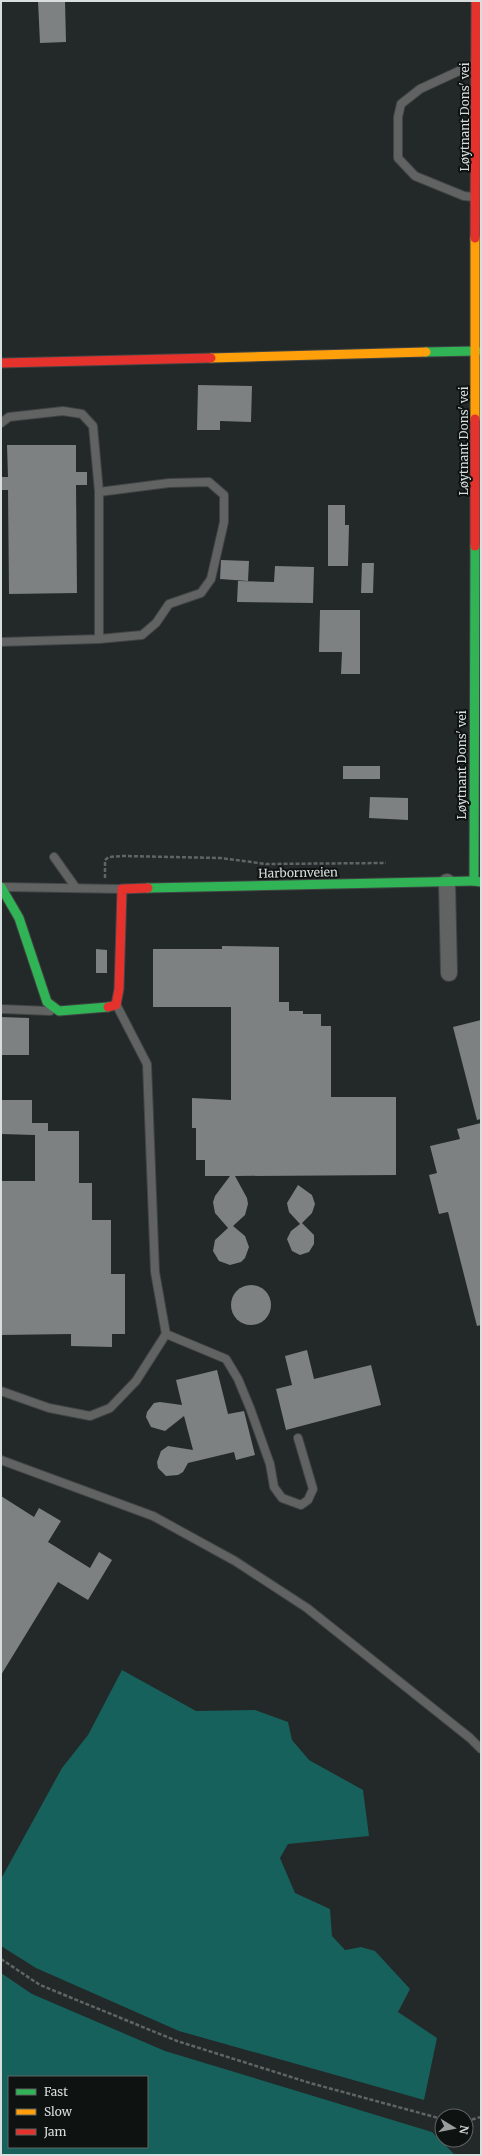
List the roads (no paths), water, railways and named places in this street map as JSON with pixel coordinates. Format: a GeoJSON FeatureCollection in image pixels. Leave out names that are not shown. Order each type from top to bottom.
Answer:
{"type":"FeatureCollection","features":[{"type":"Feature","properties":{"kind":"main road","name":"Løytnant Dons' vei"},"geometry":{"type":"LineString","coordinates":[[476,1],[478,882]]}},
{"type":"Feature","properties":{"kind":"main road"},"geometry":{"type":"LineString","coordinates":[[1,363],[477,351]]}},
{"type":"Feature","properties":{"kind":"main road","name":"Harbornveien"},"geometry":{"type":"LineString","coordinates":[[122,889],[478,882]]}},
{"type":"Feature","properties":{"kind":"main road"},"geometry":{"type":"LineString","coordinates":[[1,887],[19,918],[47,1002],[59,1011],[99,1009],[116,1005],[119,989],[122,889]]}},
{"type":"Feature","properties":{"kind":"street"},"geometry":{"type":"LineString","coordinates":[[448,882],[449,973]]}},
{"type":"Feature","properties":{"kind":"lane"},"geometry":{"type":"LineString","coordinates":[[476,63],[464,67],[420,90],[401,104],[398,117],[398,158],[415,176],[464,196],[477,198]]}},
{"type":"Feature","properties":{"kind":"lane"},"geometry":{"type":"LineString","coordinates":[[1,423],[9,417],[63,411],[82,414],[93,426],[99,492],[99,639]]}},
{"type":"Feature","properties":{"kind":"lane"},"geometry":{"type":"LineString","coordinates":[[1,642],[99,639],[142,634],[156,623],[169,604],[201,593],[211,579],[224,515],[224,495],[209,482],[170,483],[99,492]]}},
{"type":"Feature","properties":{"kind":"lane"},"geometry":{"type":"LineString","coordinates":[[54,857],[76,888]]}},
{"type":"Feature","properties":{"kind":"lane"},"geometry":{"type":"LineString","coordinates":[[1,887],[122,889]]}},
{"type":"Feature","properties":{"kind":"lane"},"geometry":{"type":"LineString","coordinates":[[1,1391],[49,1408],[90,1416],[110,1408],[136,1381],[166,1334],[155,1272],[147,1064],[116,1005]]}},
{"type":"Feature","properties":{"kind":"lane"},"geometry":{"type":"LineString","coordinates":[[1,1009],[59,1011]]}},
{"type":"Feature","properties":{"kind":"lane"},"geometry":{"type":"LineString","coordinates":[[166,1334],[226,1359],[238,1380],[250,1408],[270,1464],[274,1487],[282,1498],[301,1505],[308,1500],[313,1489],[298,1438]]}},
{"type":"Feature","properties":{"kind":"lane"},"geometry":{"type":"LineString","coordinates":[[1,1460],[153,1516],[235,1561],[307,1608],[470,1738],[481,1750]]}},
{"type":"Feature","properties":{"kind":"water"},"geometry":{"type":"Polygon","coordinates":[[[122,1670],[196,1711],[255,1710],[288,1722],[292,1740],[309,1760],[363,1790],[369,1836],[288,1844],[280,1858],[295,1893],[330,1909],[332,1936],[345,1950],[361,1947],[375,1951],[410,1989],[398,2012],[437,2038],[424,2100],[179,2031],[36,1968],[1,1946],[1,1879],[62,1768],[88,1735],[122,1670]]]}},
{"type":"Feature","properties":{"kind":"water"},"geometry":{"type":"Polygon","coordinates":[[[1,1973],[32,1994],[165,2051],[432,2132],[434,2134],[434,2148],[448,2148],[455,2155],[1,2155],[1,1973]]]}}]}
